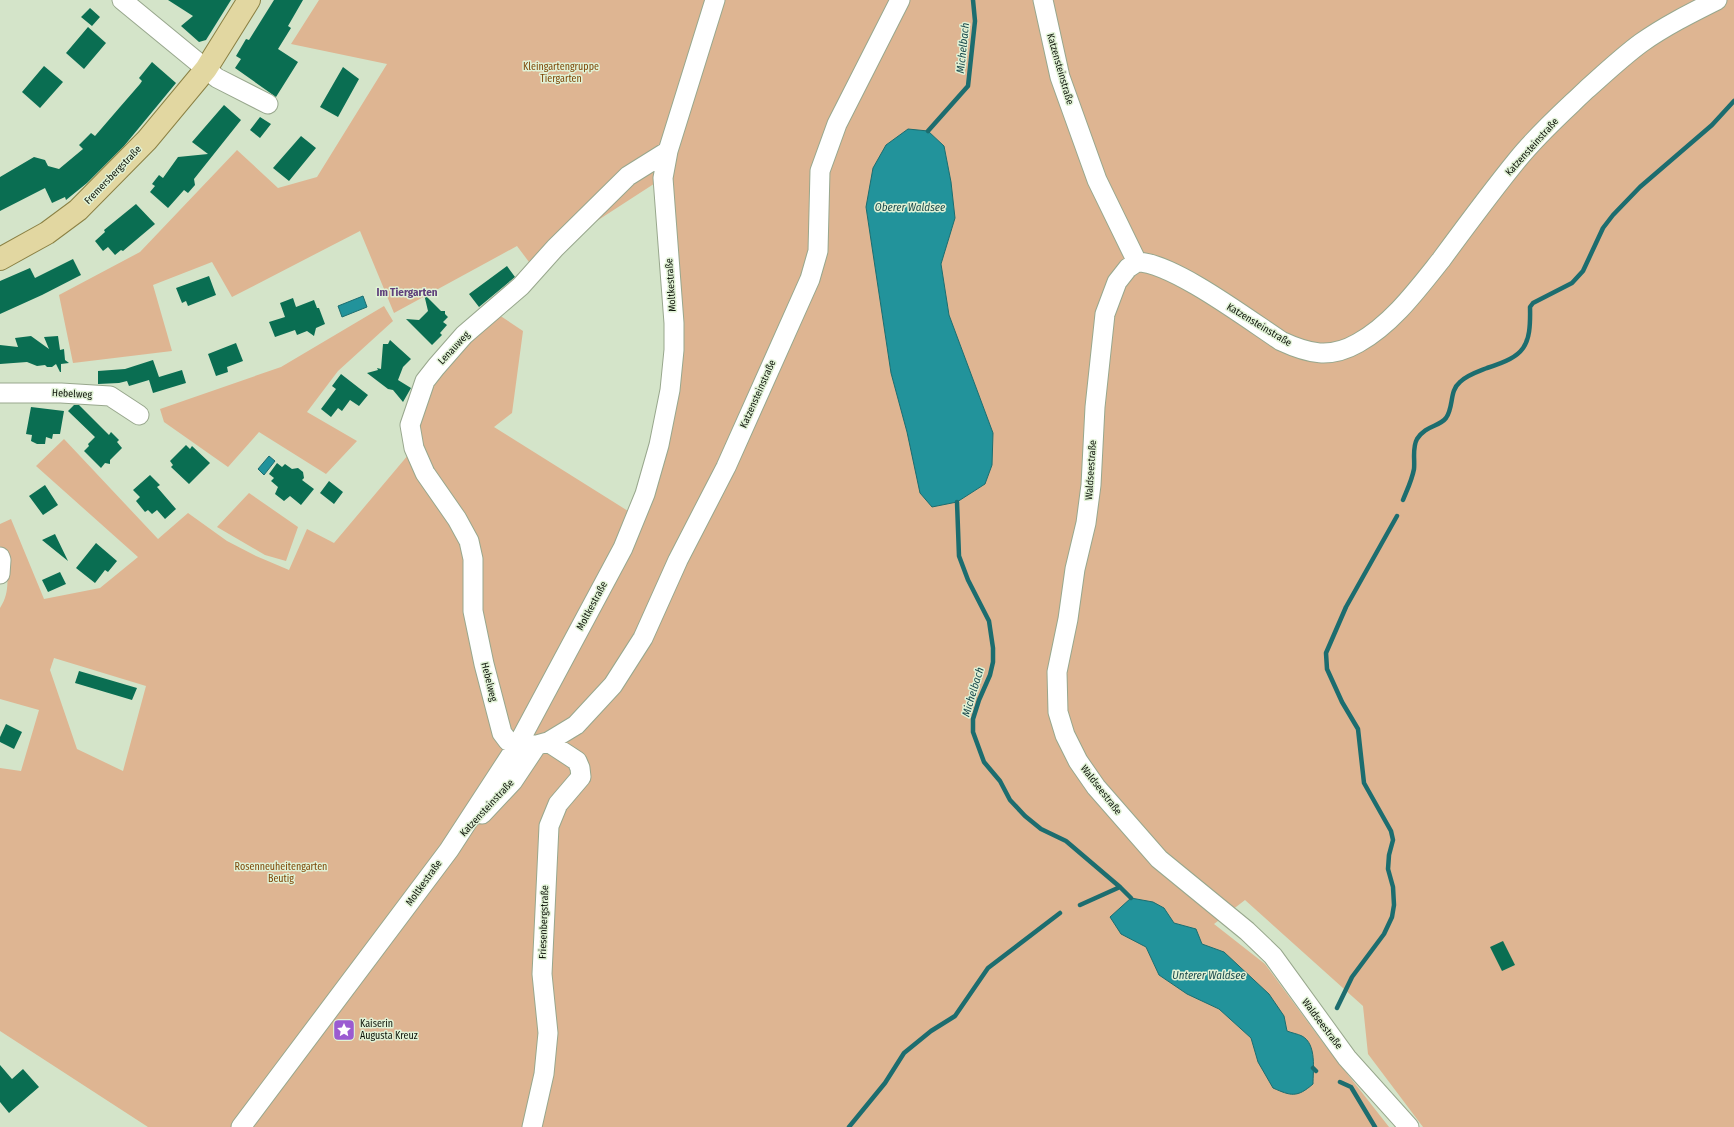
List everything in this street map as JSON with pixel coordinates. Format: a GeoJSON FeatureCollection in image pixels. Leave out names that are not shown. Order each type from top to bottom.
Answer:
{"type":"FeatureCollection","features":[{"type":"Feature","properties":{"kind":"main road","name":"Fremersbergstraße"},"geometry":{"type":"LineString","coordinates":[[0,259],[47,233],[78,210],[147,140],[206,70],[249,0]]}},
{"type":"Feature","properties":{"kind":"street"},"geometry":{"type":"LineString","coordinates":[[122,0],[217,78],[268,104]]}},
{"type":"Feature","properties":{"kind":"street","name":"Moltkestraße"},"geometry":{"type":"LineString","coordinates":[[241,1127],[449,850],[518,744],[623,548],[645,494],[659,445],[670,390],[674,350],[674,323],[663,178],[668,152],[715,0]]}},
{"type":"Feature","properties":{"kind":"street","name":"Katzensteinstraße"},"geometry":{"type":"LineString","coordinates":[[449,850],[513,781],[542,744],[576,725],[613,685],[643,638],[678,560],[726,467],[810,279],[818,251],[820,171],[834,131],[900,0]]}},
{"type":"Feature","properties":{"kind":"street","name":"Katzensteinstraße"},"geometry":{"type":"LineString","coordinates":[[1043,0],[1060,78],[1096,180],[1137,262],[1147,262],[1174,274],[1281,341],[1299,349],[1326,354],[1349,348],[1372,334],[1394,315],[1416,292],[1519,158],[1566,109],[1613,66],[1641,43],[1675,22],[1717,0]]}},
{"type":"Feature","properties":{"kind":"street","name":"Lenauweg"},"geometry":{"type":"LineString","coordinates":[[473,611],[472,559],[469,541],[457,519],[425,473],[414,448],[410,425],[425,381],[464,335],[521,286],[555,248],[628,176],[668,152]]}},
{"type":"Feature","properties":{"kind":"street","name":"Waldseestraße"},"geometry":{"type":"LineString","coordinates":[[1137,262],[1128,268],[1117,282],[1105,314],[1086,523],[1075,569],[1068,619],[1056,672],[1058,712],[1065,735],[1078,761],[1096,787],[1159,859],[1247,931],[1273,956],[1347,1058],[1409,1127]]}},
{"type":"Feature","properties":{"kind":"street","name":"Hebelweg"},"geometry":{"type":"LineString","coordinates":[[0,392],[61,392],[110,396],[139,415]]}},
{"type":"Feature","properties":{"kind":"street"},"geometry":{"type":"LineString","coordinates":[[0,557],[0,574]]}},
{"type":"Feature","properties":{"kind":"street","name":"Hebelweg"},"geometry":{"type":"LineString","coordinates":[[473,611],[484,664],[502,733],[508,741],[518,744]]}},
{"type":"Feature","properties":{"kind":"street"},"geometry":{"type":"LineString","coordinates":[[518,744],[542,744]]}},
{"type":"Feature","properties":{"kind":"street","name":"Friesenbergstraße"},"geometry":{"type":"LineString","coordinates":[[532,1127],[544,1074],[548,1033],[542,974],[549,826],[558,804],[580,777],[580,768],[577,761],[542,744]]}},
{"type":"Feature","properties":{"kind":"green space"},"geometry":{"type":"Polygon","coordinates":[[[319,0],[1734,0],[1734,1127],[1423,1127],[1368,1054],[1363,1006],[1245,900],[1214,924],[1265,964],[1327,1048],[1389,1127],[148,1127],[0,1031],[0,768],[21,771],[39,710],[0,699],[0,608],[6,594],[7,572],[0,546],[0,524],[11,519],[44,599],[100,588],[138,557],[36,466],[64,439],[158,539],[188,513],[227,541],[256,556],[289,570],[307,529],[334,543],[414,448],[425,381],[493,311],[523,331],[512,413],[494,427],[636,516],[670,390],[663,178],[555,248],[535,270],[517,246],[394,313],[360,231],[232,297],[212,262],[153,285],[172,351],[73,363],[59,295],[140,252],[237,150],[278,188],[317,177],[387,64],[291,44],[319,0]],[[928,131],[866,207],[891,373],[907,432],[957,502],[985,484],[992,465],[993,433],[949,315],[941,264],[955,218],[951,182],[944,146],[928,131]],[[54,658],[50,670],[77,749],[123,771],[146,686],[54,658]],[[1164,908],[1146,947],[1159,975],[1187,994],[1219,1009],[1251,1038],[1258,1062],[1303,1036],[1287,1031],[1284,1016],[1224,952],[1202,944],[1196,929],[1174,923],[1164,908]]]}},
{"type":"Feature","properties":{"kind":"green space"},"geometry":{"type":"Polygon","coordinates":[[[384,306],[393,321],[338,371],[307,412],[357,441],[326,474],[259,432],[228,467],[164,422],[160,409],[281,367],[384,306]]]}},
{"type":"Feature","properties":{"kind":"green space"},"geometry":{"type":"Polygon","coordinates":[[[249,493],[298,527],[286,561],[265,555],[217,527],[249,493]]]}},
{"type":"Feature","properties":{"kind":"water","name":"Oberer Waldsee"},"geometry":{"type":"Polygon","coordinates":[[[908,129],[928,131],[944,146],[951,182],[955,218],[941,264],[949,315],[993,433],[992,465],[985,484],[957,502],[932,507],[920,493],[907,432],[891,373],[866,207],[873,168],[886,145],[908,129]]]}},
{"type":"Feature","properties":{"kind":"water"},"geometry":{"type":"Polygon","coordinates":[[[363,296],[367,307],[342,317],[338,306],[363,296]]]}},
{"type":"Feature","properties":{"kind":"water"},"geometry":{"type":"Polygon","coordinates":[[[269,456],[275,461],[264,475],[258,469],[269,456]]]}},
{"type":"Feature","properties":{"kind":"water","name":"Unterer Waldsee"},"geometry":{"type":"Polygon","coordinates":[[[1131,898],[1153,902],[1164,908],[1174,923],[1196,929],[1202,944],[1224,952],[1269,994],[1284,1016],[1287,1031],[1302,1036],[1310,1045],[1313,1058],[1313,1084],[1298,1094],[1289,1094],[1273,1088],[1258,1062],[1251,1038],[1219,1009],[1187,994],[1159,975],[1146,947],[1121,934],[1110,917],[1131,898]]]}},
{"type":"Feature","properties":{"kind":"building"},"geometry":{"type":"Polygon","coordinates":[[[168,0],[231,0],[206,40],[199,42],[181,26],[193,16],[168,0]]]}},
{"type":"Feature","properties":{"kind":"building"},"geometry":{"type":"Polygon","coordinates":[[[274,0],[303,0],[288,26],[291,28],[278,49],[298,62],[276,97],[235,68],[241,59],[236,56],[246,39],[249,40],[274,0]]]}},
{"type":"Feature","properties":{"kind":"building"},"geometry":{"type":"Polygon","coordinates":[[[90,8],[100,17],[92,26],[81,17],[90,8]]]}},
{"type":"Feature","properties":{"kind":"building"},"geometry":{"type":"Polygon","coordinates":[[[88,27],[106,43],[84,69],[66,53],[88,27]]]}},
{"type":"Feature","properties":{"kind":"building"},"geometry":{"type":"Polygon","coordinates":[[[152,62],[176,83],[124,146],[87,183],[66,200],[65,197],[52,203],[45,188],[0,211],[0,177],[34,157],[45,160],[48,166],[59,169],[83,149],[79,145],[91,133],[95,136],[140,84],[142,81],[139,78],[152,62]]]}},
{"type":"Feature","properties":{"kind":"building"},"geometry":{"type":"Polygon","coordinates":[[[44,66],[63,82],[40,108],[22,92],[44,66]]]}},
{"type":"Feature","properties":{"kind":"building"},"geometry":{"type":"Polygon","coordinates":[[[343,67],[359,79],[338,117],[320,107],[343,67]]]}},
{"type":"Feature","properties":{"kind":"building"},"geometry":{"type":"Polygon","coordinates":[[[224,105],[241,120],[194,179],[195,185],[188,193],[184,190],[168,208],[150,192],[155,186],[152,184],[159,175],[163,178],[178,157],[208,154],[192,142],[224,105]]]}},
{"type":"Feature","properties":{"kind":"building"},"geometry":{"type":"Polygon","coordinates":[[[260,117],[271,124],[260,138],[250,130],[260,117]]]}},
{"type":"Feature","properties":{"kind":"building"},"geometry":{"type":"Polygon","coordinates":[[[301,136],[316,148],[289,181],[273,168],[301,136]]]}},
{"type":"Feature","properties":{"kind":"building"},"geometry":{"type":"Polygon","coordinates":[[[136,204],[155,224],[123,251],[121,250],[115,255],[108,247],[103,251],[95,241],[105,232],[104,230],[136,204]]]}},
{"type":"Feature","properties":{"kind":"building"},"geometry":{"type":"Polygon","coordinates":[[[73,259],[81,275],[0,314],[0,281],[30,268],[35,278],[73,259]]]}},
{"type":"Feature","properties":{"kind":"building"},"geometry":{"type":"Polygon","coordinates":[[[507,266],[515,277],[479,307],[469,294],[507,266]]]}},
{"type":"Feature","properties":{"kind":"building"},"geometry":{"type":"Polygon","coordinates":[[[209,276],[216,295],[188,306],[186,301],[182,303],[176,288],[209,276]]]}},
{"type":"Feature","properties":{"kind":"building"},"geometry":{"type":"Polygon","coordinates":[[[424,294],[441,311],[445,311],[445,314],[448,317],[443,322],[447,325],[440,333],[442,335],[432,345],[406,319],[419,320],[428,311],[424,294]]]}},
{"type":"Feature","properties":{"kind":"building"},"geometry":{"type":"Polygon","coordinates":[[[293,298],[296,307],[314,300],[317,308],[319,308],[325,324],[316,328],[314,336],[307,331],[297,335],[295,330],[275,337],[269,322],[285,317],[280,303],[293,298]]]}},
{"type":"Feature","properties":{"kind":"building"},"geometry":{"type":"Polygon","coordinates":[[[31,336],[49,349],[44,337],[58,336],[60,350],[64,349],[65,360],[69,363],[61,364],[61,372],[56,364],[52,367],[47,367],[45,365],[37,366],[27,362],[0,364],[0,345],[18,347],[15,338],[31,336]]]}},
{"type":"Feature","properties":{"kind":"building"},"geometry":{"type":"Polygon","coordinates":[[[390,340],[411,359],[403,367],[398,380],[411,388],[403,402],[393,390],[388,389],[367,373],[378,370],[377,368],[381,369],[383,344],[388,344],[390,340]]]}},
{"type":"Feature","properties":{"kind":"building"},"geometry":{"type":"Polygon","coordinates":[[[236,343],[243,361],[227,367],[228,372],[216,376],[208,354],[236,343]]]}},
{"type":"Feature","properties":{"kind":"building"},"geometry":{"type":"Polygon","coordinates":[[[153,360],[159,377],[182,370],[186,383],[153,393],[149,380],[129,386],[127,381],[98,384],[98,371],[125,369],[153,360]]]}},
{"type":"Feature","properties":{"kind":"building"},"geometry":{"type":"Polygon","coordinates":[[[341,374],[368,395],[359,406],[350,400],[342,411],[338,408],[331,417],[321,409],[336,389],[332,386],[341,374]]]}},
{"type":"Feature","properties":{"kind":"building"},"geometry":{"type":"Polygon","coordinates":[[[74,405],[79,405],[109,435],[111,432],[119,440],[117,442],[122,448],[110,460],[110,464],[105,463],[101,468],[84,451],[95,437],[68,411],[74,405]]]}},
{"type":"Feature","properties":{"kind":"building"},"geometry":{"type":"Polygon","coordinates":[[[31,407],[64,411],[60,434],[53,434],[52,439],[46,437],[45,444],[37,444],[31,441],[32,435],[26,434],[31,407]]]}},
{"type":"Feature","properties":{"kind":"building"},"geometry":{"type":"Polygon","coordinates":[[[186,445],[190,449],[192,446],[210,463],[189,484],[171,467],[173,465],[170,461],[186,445]]]}},
{"type":"Feature","properties":{"kind":"building"},"geometry":{"type":"Polygon","coordinates":[[[277,463],[282,467],[285,464],[292,469],[298,468],[303,472],[304,478],[302,480],[314,489],[301,505],[290,496],[284,501],[275,494],[278,487],[271,481],[274,478],[269,474],[277,463]]]}},
{"type":"Feature","properties":{"kind":"building"},"geometry":{"type":"Polygon","coordinates":[[[150,475],[160,485],[157,487],[176,509],[165,519],[157,510],[152,514],[148,510],[145,512],[136,501],[140,497],[133,490],[150,475]]]}},
{"type":"Feature","properties":{"kind":"building"},"geometry":{"type":"Polygon","coordinates":[[[329,481],[343,492],[334,504],[320,493],[329,481]]]}},
{"type":"Feature","properties":{"kind":"building"},"geometry":{"type":"Polygon","coordinates":[[[45,485],[58,505],[43,515],[29,496],[45,485]]]}},
{"type":"Feature","properties":{"kind":"building"},"geometry":{"type":"Polygon","coordinates":[[[55,534],[68,561],[42,540],[55,534]]]}},
{"type":"Feature","properties":{"kind":"building"},"geometry":{"type":"Polygon","coordinates":[[[96,543],[117,561],[108,572],[105,570],[95,583],[76,568],[96,543]]]}},
{"type":"Feature","properties":{"kind":"building"},"geometry":{"type":"Polygon","coordinates":[[[60,572],[66,584],[48,592],[42,580],[60,572]]]}},
{"type":"Feature","properties":{"kind":"building"},"geometry":{"type":"Polygon","coordinates":[[[79,671],[137,688],[132,700],[75,683],[79,671]]]}},
{"type":"Feature","properties":{"kind":"building"},"geometry":{"type":"Polygon","coordinates":[[[6,724],[22,732],[14,749],[0,742],[0,737],[6,724]]]}},
{"type":"Feature","properties":{"kind":"building"},"geometry":{"type":"Polygon","coordinates":[[[1503,941],[1515,965],[1502,971],[1490,947],[1503,941]]]}},
{"type":"Feature","properties":{"kind":"building"},"geometry":{"type":"Polygon","coordinates":[[[0,1065],[12,1079],[23,1069],[39,1087],[9,1113],[0,1102],[0,1065]]]}},
{"type":"Feature","properties":{"kind":"waterway","name":"Michelbach"},"geometry":{"type":"LineString","coordinates":[[928,131],[968,86],[975,21],[973,0]]}},
{"type":"Feature","properties":{"kind":"waterway"},"geometry":{"type":"LineString","coordinates":[[1403,500],[1414,469],[1415,442],[1424,431],[1440,423],[1446,418],[1450,409],[1454,390],[1457,386],[1469,376],[1500,364],[1518,354],[1527,341],[1530,321],[1530,307],[1533,303],[1572,283],[1583,271],[1603,228],[1613,215],[1640,187],[1712,125],[1734,101]]}},
{"type":"Feature","properties":{"kind":"waterway","name":"Michelbach"},"geometry":{"type":"LineString","coordinates":[[957,502],[959,556],[968,580],[989,621],[993,648],[993,662],[990,675],[979,700],[973,719],[973,732],[984,762],[1000,781],[1010,800],[1025,816],[1041,829],[1066,841],[1131,898]]}},
{"type":"Feature","properties":{"kind":"waterway"},"geometry":{"type":"LineString","coordinates":[[1337,1008],[1352,977],[1384,934],[1392,917],[1394,905],[1393,887],[1388,869],[1389,855],[1393,840],[1391,831],[1364,783],[1358,729],[1342,702],[1327,669],[1326,653],[1346,607],[1397,516]]}},
{"type":"Feature","properties":{"kind":"waterway"},"geometry":{"type":"LineString","coordinates":[[1080,905],[1120,887]]}},
{"type":"Feature","properties":{"kind":"waterway"},"geometry":{"type":"LineString","coordinates":[[849,1127],[885,1083],[904,1053],[931,1031],[955,1016],[988,968],[1060,913]]}},
{"type":"Feature","properties":{"kind":"waterway","name":"Michelbach"},"geometry":{"type":"LineString","coordinates":[[1313,1068],[1316,1071]]}},
{"type":"Feature","properties":{"kind":"waterway","name":"Michelbach"},"geometry":{"type":"LineString","coordinates":[[1340,1082],[1351,1087],[1375,1127]]}},
{"type":"Feature","properties":{"kind":"place","name":"Kaiserin Augusta Kreuz"},"geometry":{"type":"Point","coordinates":[344,1030]}},
{"type":"Feature","properties":{"kind":"district","name":"Im Tiergarten"},"geometry":{"type":"Point","coordinates":[407,292]}},
{"type":"Feature","properties":{"kind":"park label","name":"Kleingartengruppe Tiergarten"},"geometry":{"type":"Point","coordinates":[561,72]}},
{"type":"Feature","properties":{"kind":"park label","name":"Rosenneuheitengarten Beutig"},"geometry":{"type":"Point","coordinates":[281,872]}}]}
